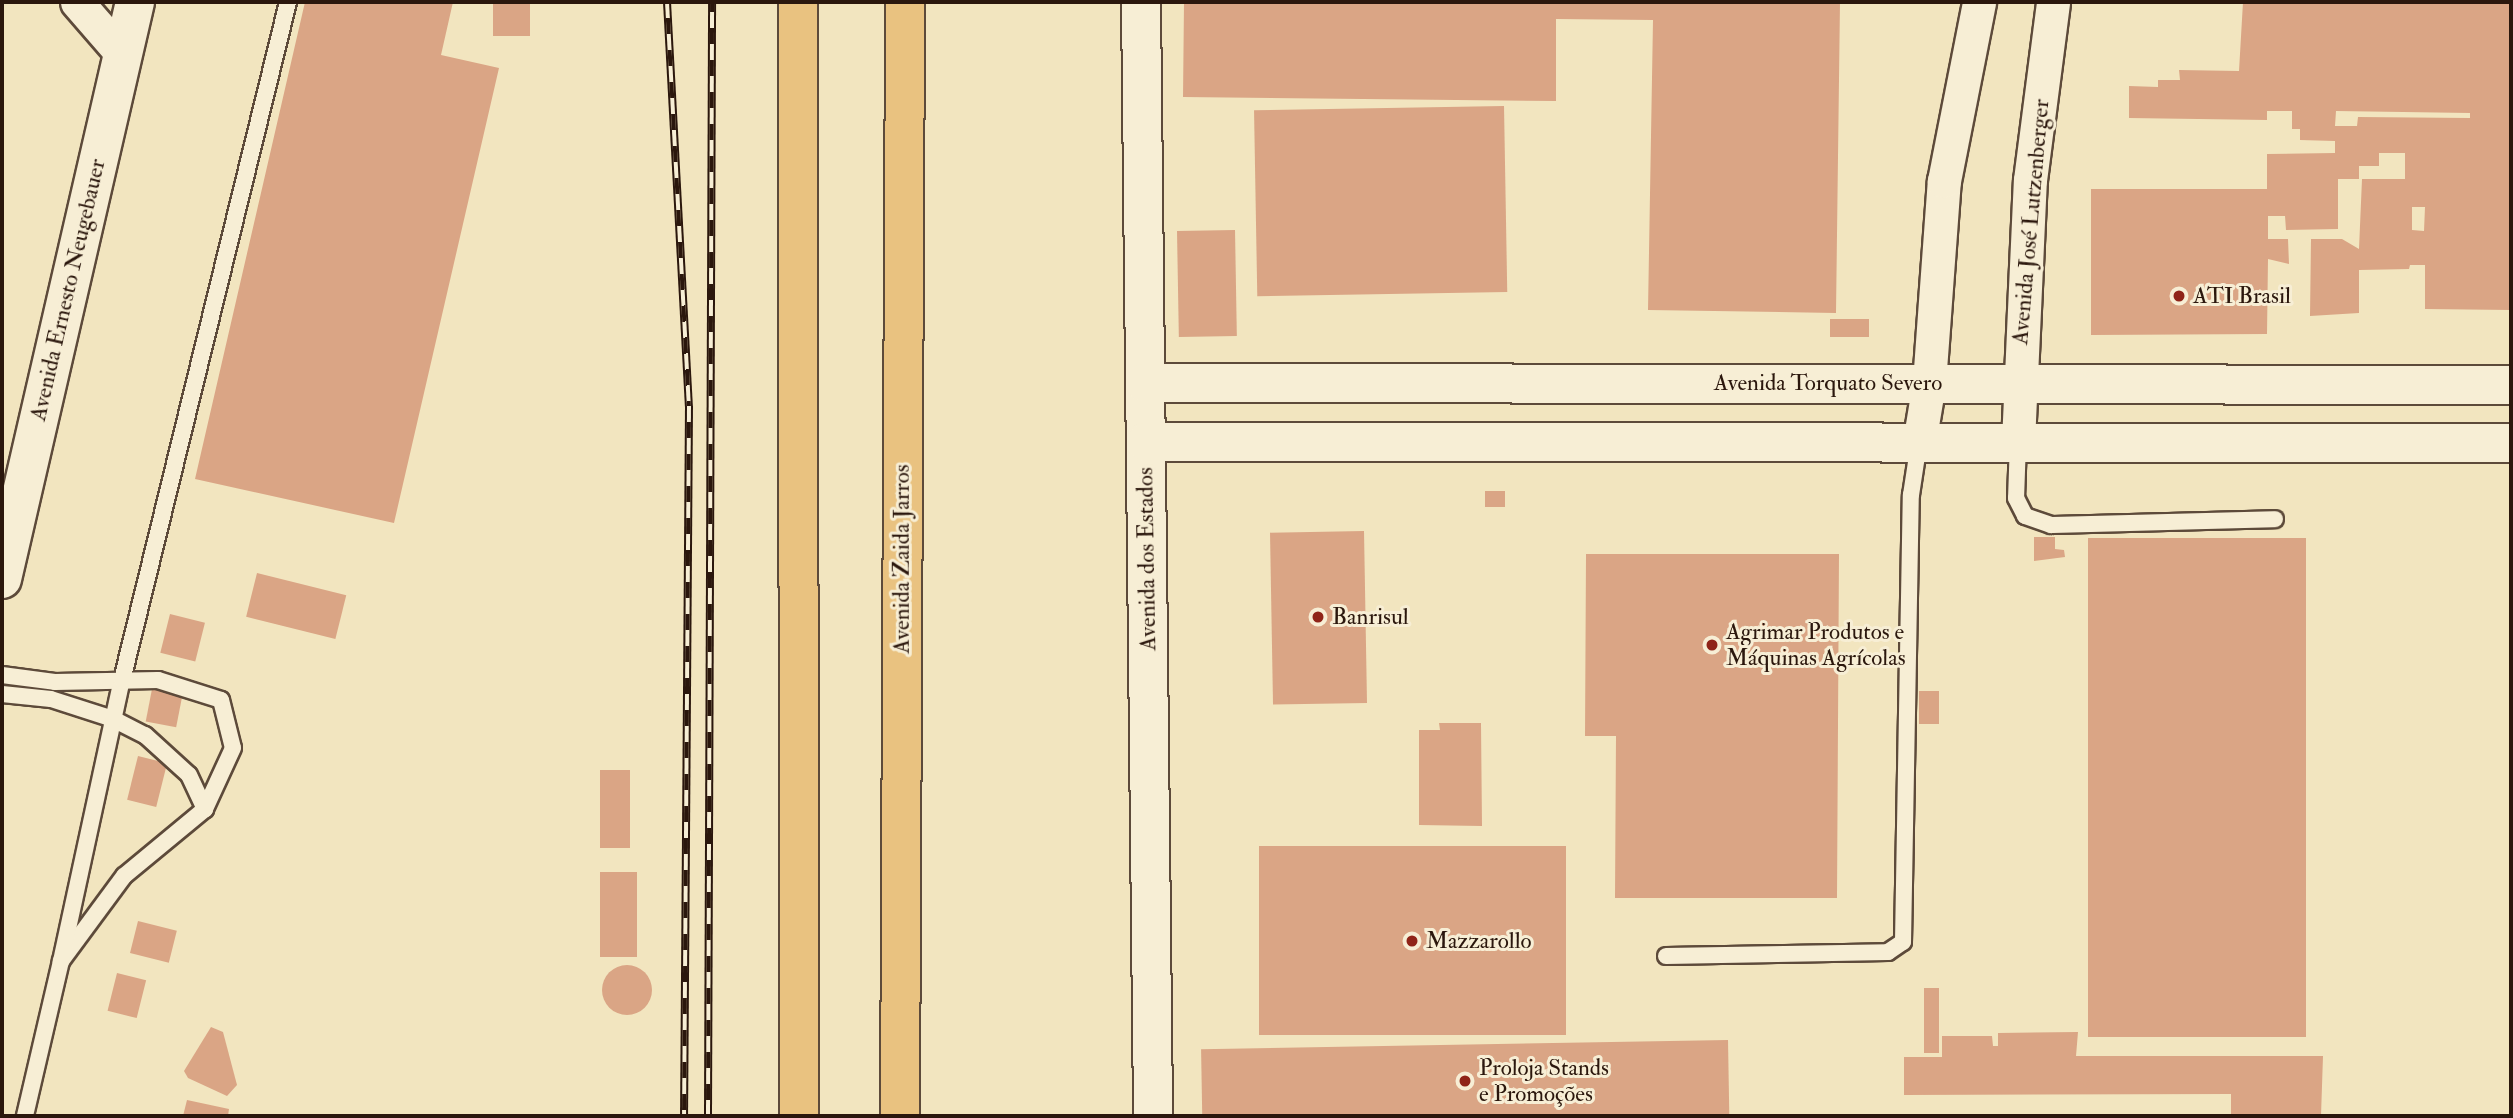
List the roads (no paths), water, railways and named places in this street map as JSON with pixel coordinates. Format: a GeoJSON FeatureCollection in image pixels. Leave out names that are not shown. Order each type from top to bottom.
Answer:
{"type":"FeatureCollection","features":[{"type":"Feature","properties":{"kind":"highway"},"geometry":{"type":"LineString","coordinates":[[798,2],[799,1116]]}},
{"type":"Feature","properties":{"kind":"highway","name":"Avenida Zaida Jarros"},"geometry":{"type":"LineString","coordinates":[[900,1116],[905,2]]}},
{"type":"Feature","properties":{"kind":"street"},"geometry":{"type":"LineString","coordinates":[[77,2],[122,55]]}},
{"type":"Feature","properties":{"kind":"street","name":"Avenida Ernesto Neugebauer"},"geometry":{"type":"LineString","coordinates":[[2,579],[135,2]]}},
{"type":"Feature","properties":{"kind":"street","name":"Avenida dos Estados"},"geometry":{"type":"LineString","coordinates":[[1142,2],[1153,1116]]}},
{"type":"Feature","properties":{"kind":"street"},"geometry":{"type":"LineString","coordinates":[[1919,443],[1929,383],[1944,181],[1979,2]]}},
{"type":"Feature","properties":{"kind":"street","name":"Avenida José Lutzenberger"},"geometry":{"type":"LineString","coordinates":[[2018,442],[2018,384],[2030,180],[2053,2]]}},
{"type":"Feature","properties":{"kind":"street","name":"Avenida Torquato Severo"},"geometry":{"type":"LineString","coordinates":[[1145,383],[2511,385]]}},
{"type":"Feature","properties":{"kind":"street"},"geometry":{"type":"LineString","coordinates":[[1546,442],[1553,383]]}},
{"type":"Feature","properties":{"kind":"street"},"geometry":{"type":"LineString","coordinates":[[1146,442],[2511,443]]}},
{"type":"Feature","properties":{"kind":"lane"},"geometry":{"type":"LineString","coordinates":[[25,1116],[122,680],[288,2]]}},
{"type":"Feature","properties":{"kind":"lane"},"geometry":{"type":"LineString","coordinates":[[2018,442],[2016,498],[2025,516],[2051,525],[2275,519]]}},
{"type":"Feature","properties":{"kind":"lane"},"geometry":{"type":"LineString","coordinates":[[1666,957],[1888,952],[1903,942],[1911,495],[1919,443]]}},
{"type":"Feature","properties":{"kind":"lane"},"geometry":{"type":"LineString","coordinates":[[2,675],[55,682],[158,680],[220,700],[233,748],[205,808],[124,876],[61,961]]}},
{"type":"Feature","properties":{"kind":"lane"},"geometry":{"type":"LineString","coordinates":[[2,694],[51,699],[113,719],[167,752],[189,775],[205,808]]}},
{"type":"Feature","properties":{"kind":"railway"},"geometry":{"type":"LineString","coordinates":[[667,2],[689,406],[684,1116]]}},
{"type":"Feature","properties":{"kind":"railway"},"geometry":{"type":"LineString","coordinates":[[708,1116],[712,2]]}},
{"type":"Feature","properties":{"kind":"place","name":"ATI Brasil"},"geometry":{"type":"Point","coordinates":[2179,296]}},
{"type":"Feature","properties":{"kind":"place","name":"Banrisul"},"geometry":{"type":"Point","coordinates":[1318,617]}},
{"type":"Feature","properties":{"kind":"place","name":"Agrimar Produtos e Máquinas Agrícolas"},"geometry":{"type":"Point","coordinates":[1712,645]}},
{"type":"Feature","properties":{"kind":"place","name":"Mazzarollo"},"geometry":{"type":"Point","coordinates":[1412,941]}},
{"type":"Feature","properties":{"kind":"place","name":"Proloja Stands e Promoções"},"geometry":{"type":"Point","coordinates":[1465,1081]}}]}
